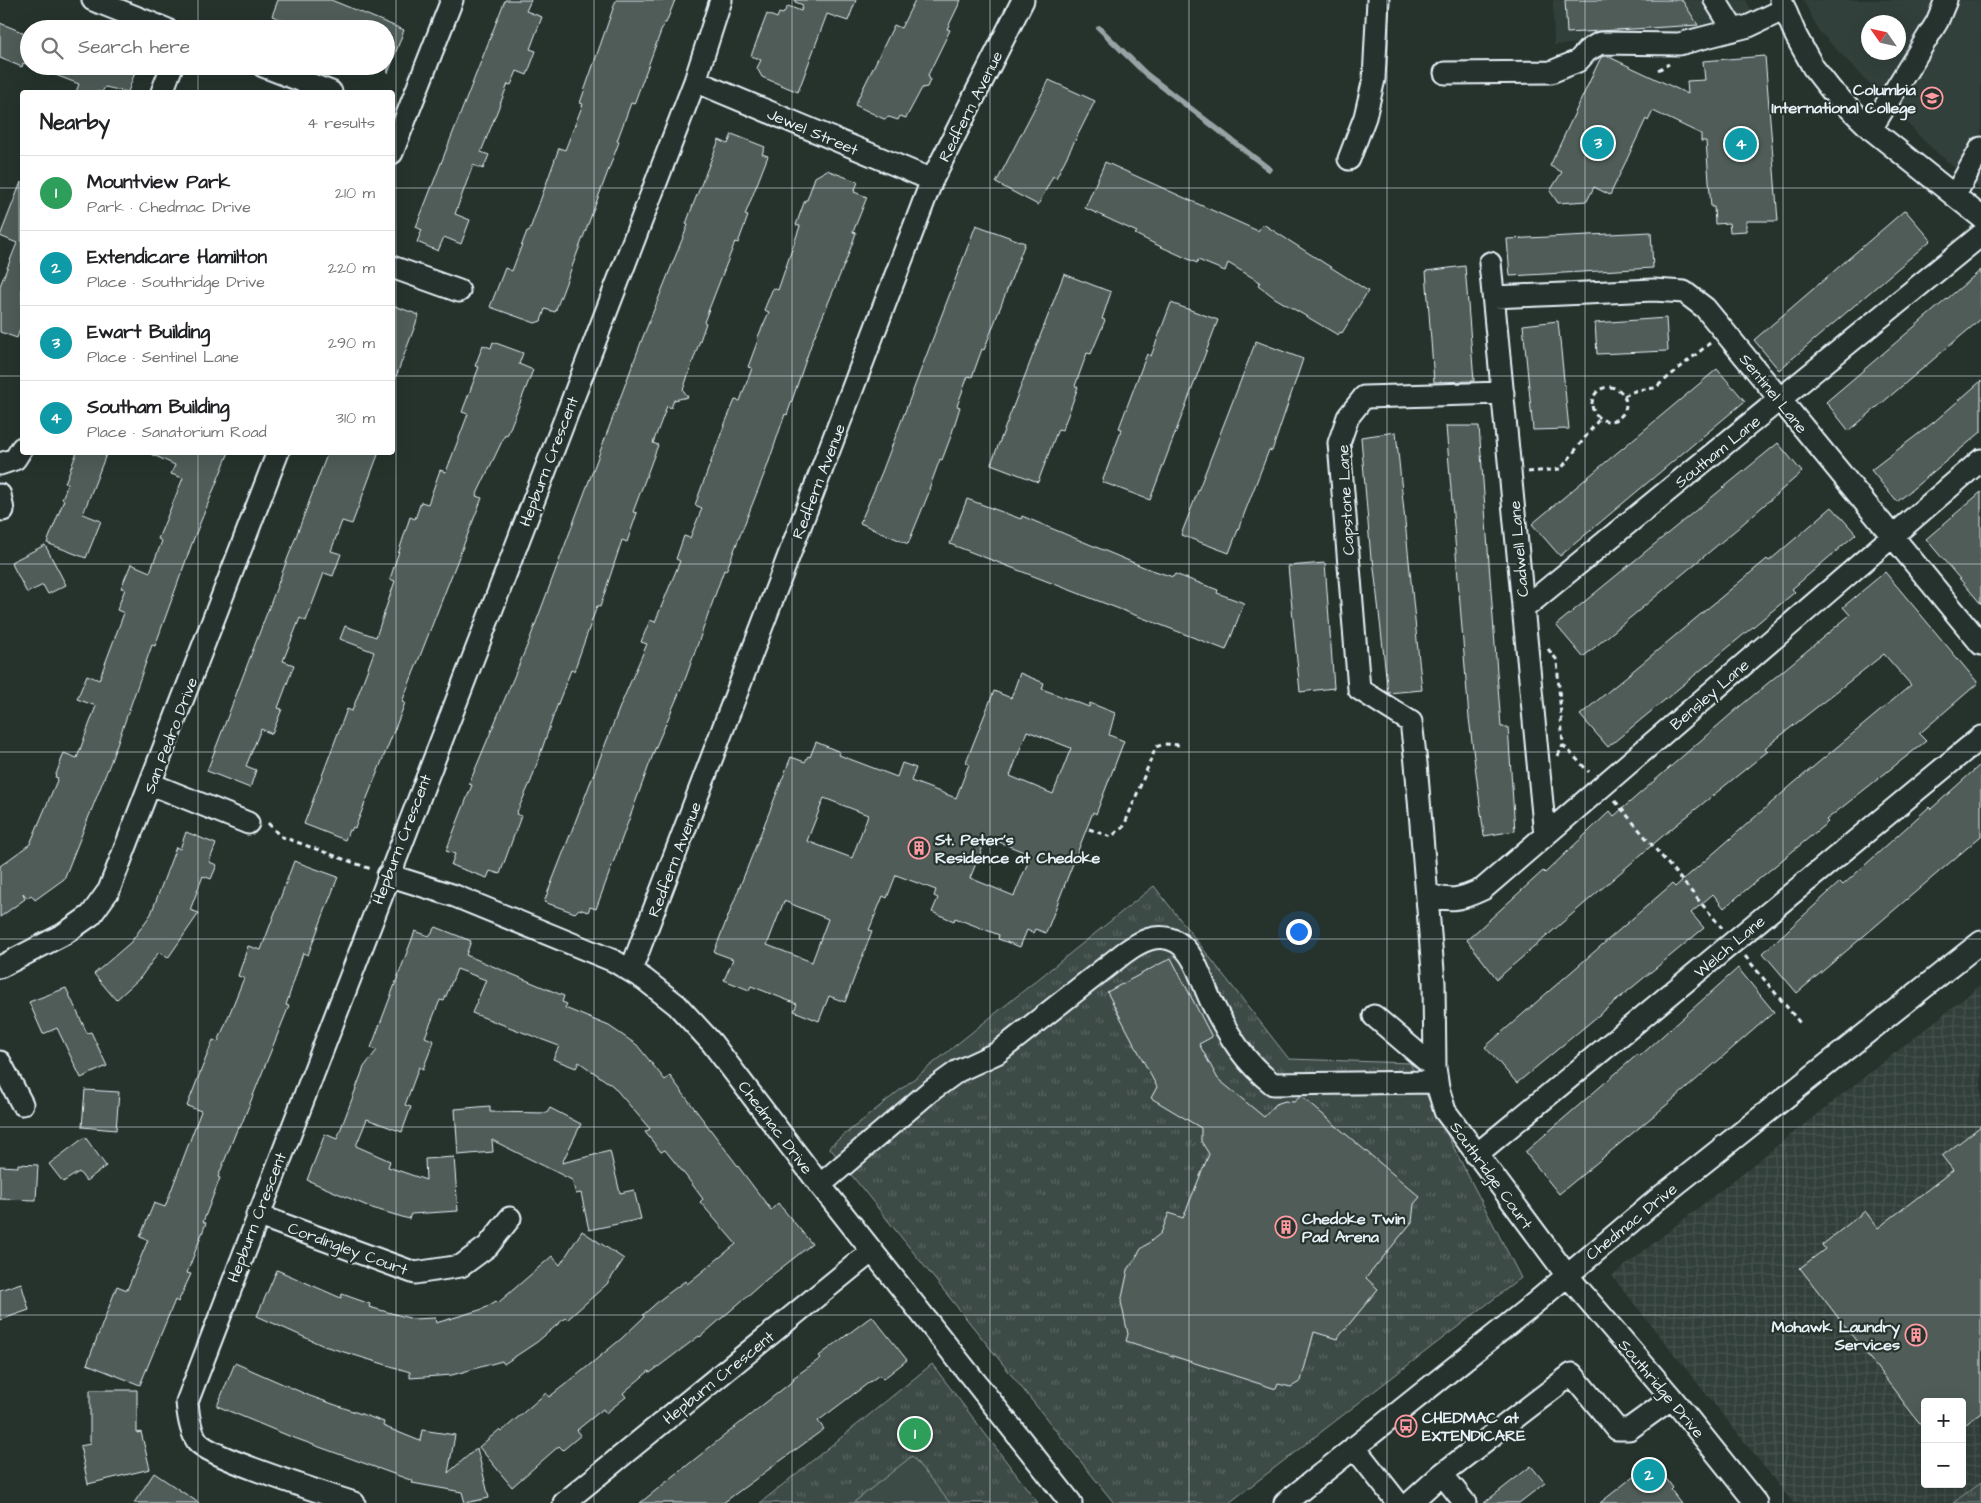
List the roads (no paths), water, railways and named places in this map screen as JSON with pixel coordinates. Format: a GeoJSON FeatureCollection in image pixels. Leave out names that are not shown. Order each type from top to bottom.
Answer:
{"type":"FeatureCollection","features":[{"type":"Feature","properties":{"kind":"street"},"geometry":{"type":"LineString","coordinates":[[93,0],[143,20]]}},
{"type":"Feature","properties":{"kind":"street"},"geometry":{"type":"LineString","coordinates":[[395,136],[398,119],[452,0]]}},
{"type":"Feature","properties":{"kind":"street","name":"Hepburn Crescent"},"geometry":{"type":"LineString","coordinates":[[354,1503],[220,1455],[198,1442],[189,1421],[186,1402],[695,81],[721,0]]}},
{"type":"Feature","properties":{"kind":"street","name":"Redfern Avenue"},"geometry":{"type":"LineString","coordinates":[[631,970],[932,180],[1023,0]]}},
{"type":"Feature","properties":{"kind":"street"},"geometry":{"type":"LineString","coordinates":[[1349,159],[1365,117],[1374,80],[1378,0]]}},
{"type":"Feature","properties":{"kind":"street"},"geometry":{"type":"LineString","coordinates":[[1715,0],[1733,29]]}},
{"type":"Feature","properties":{"kind":"street"},"geometry":{"type":"LineString","coordinates":[[1871,129],[1936,22],[1946,0]]}},
{"type":"Feature","properties":{"kind":"street"},"geometry":{"type":"LineString","coordinates":[[1445,73],[1551,72],[1571,65],[1600,43],[1679,44],[1755,24],[1782,5],[1796,36],[1830,90],[1871,129],[1981,217]]}},
{"type":"Feature","properties":{"kind":"street"},"geometry":{"type":"LineString","coordinates":[[163,90],[169,75]]}},
{"type":"Feature","properties":{"kind":"street"},"geometry":{"type":"LineString","coordinates":[[287,75],[326,90]]}},
{"type":"Feature","properties":{"kind":"street","name":"Jewel Street"},"geometry":{"type":"LineString","coordinates":[[695,81],[932,180]]}},
{"type":"Feature","properties":{"kind":"street"},"geometry":{"type":"LineString","coordinates":[[1960,199],[1981,148]]}},
{"type":"Feature","properties":{"kind":"street"},"geometry":{"type":"LineString","coordinates":[[1960,199],[1981,176]]}},
{"type":"Feature","properties":{"kind":"street","name":"Southam Lane"},"geometry":{"type":"LineString","coordinates":[[1524,616],[1780,400],[1981,235]]}},
{"type":"Feature","properties":{"kind":"street","name":"Cadwell Lane"},"geometry":{"type":"LineString","coordinates":[[1490,263],[1545,836]]}},
{"type":"Feature","properties":{"kind":"street"},"geometry":{"type":"LineString","coordinates":[[395,268],[459,291]]}},
{"type":"Feature","properties":{"kind":"street","name":"Sentinel Lane"},"geometry":{"type":"LineString","coordinates":[[1494,297],[1654,290],[1684,292],[1705,308],[1981,644]]}},
{"type":"Feature","properties":{"kind":"street","name":"Capstone Lane"},"geometry":{"type":"LineString","coordinates":[[1359,689],[1339,443],[1348,417],[1364,397],[1503,393]]}},
{"type":"Feature","properties":{"kind":"street"},"geometry":{"type":"LineString","coordinates":[[0,464],[15,459],[20,451]]}},
{"type":"Feature","properties":{"kind":"street","name":"San Pedro Drive"},"geometry":{"type":"LineString","coordinates":[[0,967],[64,934],[91,915],[109,890],[277,455]]}},
{"type":"Feature","properties":{"kind":"street","name":"Bensley Lane"},"geometry":{"type":"LineString","coordinates":[[1427,894],[1442,899],[1463,899],[1483,889],[1981,460]]}},
{"type":"Feature","properties":{"kind":"street","name":"Southridge Court"},"geometry":{"type":"LineString","coordinates":[[1359,689],[1410,722],[1416,763],[1434,983],[1436,1075],[1445,1110],[1476,1155],[1566,1274]]}},
{"type":"Feature","properties":{"kind":"street","name":"Welch Lane"},"geometry":{"type":"LineString","coordinates":[[1476,1155],[1981,737]]}},
{"type":"Feature","properties":{"kind":"street"},"geometry":{"type":"LineString","coordinates":[[151,784],[257,821]]}},
{"type":"Feature","properties":{"kind":"street","name":"Chedmac Drive"},"geometry":{"type":"LineString","coordinates":[[388,875],[455,896],[631,970],[677,1005],[712,1043],[820,1185],[1071,1503]]}},
{"type":"Feature","properties":{"kind":"street"},"geometry":{"type":"LineString","coordinates":[[820,1185],[930,1092],[958,1071],[997,1053],[1137,944],[1156,937],[1167,938],[1178,943],[1189,952],[1212,1003],[1241,1054],[1255,1070],[1273,1084],[1436,1075]]}},
{"type":"Feature","properties":{"kind":"street","name":"Chedmac Drive"},"geometry":{"type":"LineString","coordinates":[[1285,1503],[1530,1307],[1566,1274],[1659,1198],[1981,942]]}},
{"type":"Feature","properties":{"kind":"street"},"geometry":{"type":"LineString","coordinates":[[1374,1016],[1436,1075]]}},
{"type":"Feature","properties":{"kind":"street"},"geometry":{"type":"LineString","coordinates":[[0,1062],[22,1104]]}},
{"type":"Feature","properties":{"kind":"street","name":"Cordingley Court"},"geometry":{"type":"LineString","coordinates":[[257,1215],[415,1273],[461,1266],[488,1246],[510,1218]]}},
{"type":"Feature","properties":{"kind":"street","name":"Hepburn Crescent"},"geometry":{"type":"LineString","coordinates":[[564,1503],[872,1251]]}},
{"type":"Feature","properties":{"kind":"street","name":"Southridge Drive"},"geometry":{"type":"LineString","coordinates":[[1566,1274],[1672,1398],[1756,1503]]}},
{"type":"Feature","properties":{"kind":"street"},"geometry":{"type":"LineString","coordinates":[[1410,1503],[1442,1474],[1572,1374],[1617,1429],[1629,1429],[1672,1398]]}},
{"type":"Feature","properties":{"kind":"street"},"geometry":{"type":"LineString","coordinates":[[1354,1447],[1398,1503]]}},
{"type":"Feature","properties":{"kind":"street"},"geometry":{"type":"LineString","coordinates":[[1442,1474],[1465,1503]]}},
{"type":"Feature","properties":{"kind":"waterway"},"geometry":{"type":"LineString","coordinates":[[1099,28],[1146,74],[1269,169]]}},
{"type":"Feature","properties":{"kind":"place","name":"Columbia International College"},"geometry":{"type":"Point","coordinates":[1932,98]}},
{"type":"Feature","properties":{"kind":"place","name":"Ewart Building"},"geometry":{"type":"Point","coordinates":[1598,143]}},
{"type":"Feature","properties":{"kind":"place","name":"Southam Building"},"geometry":{"type":"Point","coordinates":[1741,144]}},
{"type":"Feature","properties":{"kind":"place","name":"St. Peter's Residence at Chedoke"},"geometry":{"type":"Point","coordinates":[919,848]}},
{"type":"Feature","properties":{"kind":"place","name":"Chedoke Twin Pad Arena"},"geometry":{"type":"Point","coordinates":[1286,1227]}},
{"type":"Feature","properties":{"kind":"place","name":"Mohawk Laundry Services"},"geometry":{"type":"Point","coordinates":[1916,1335]}},
{"type":"Feature","properties":{"kind":"place","name":"CHEDMAC at EXTENDICARE"},"geometry":{"type":"Point","coordinates":[1406,1426]}},
{"type":"Feature","properties":{"kind":"place","name":"Mountview Park"},"geometry":{"type":"Point","coordinates":[915,1434]}},
{"type":"Feature","properties":{"kind":"place","name":"Extendicare Hamilton"},"geometry":{"type":"Point","coordinates":[1649,1475]}}]}
